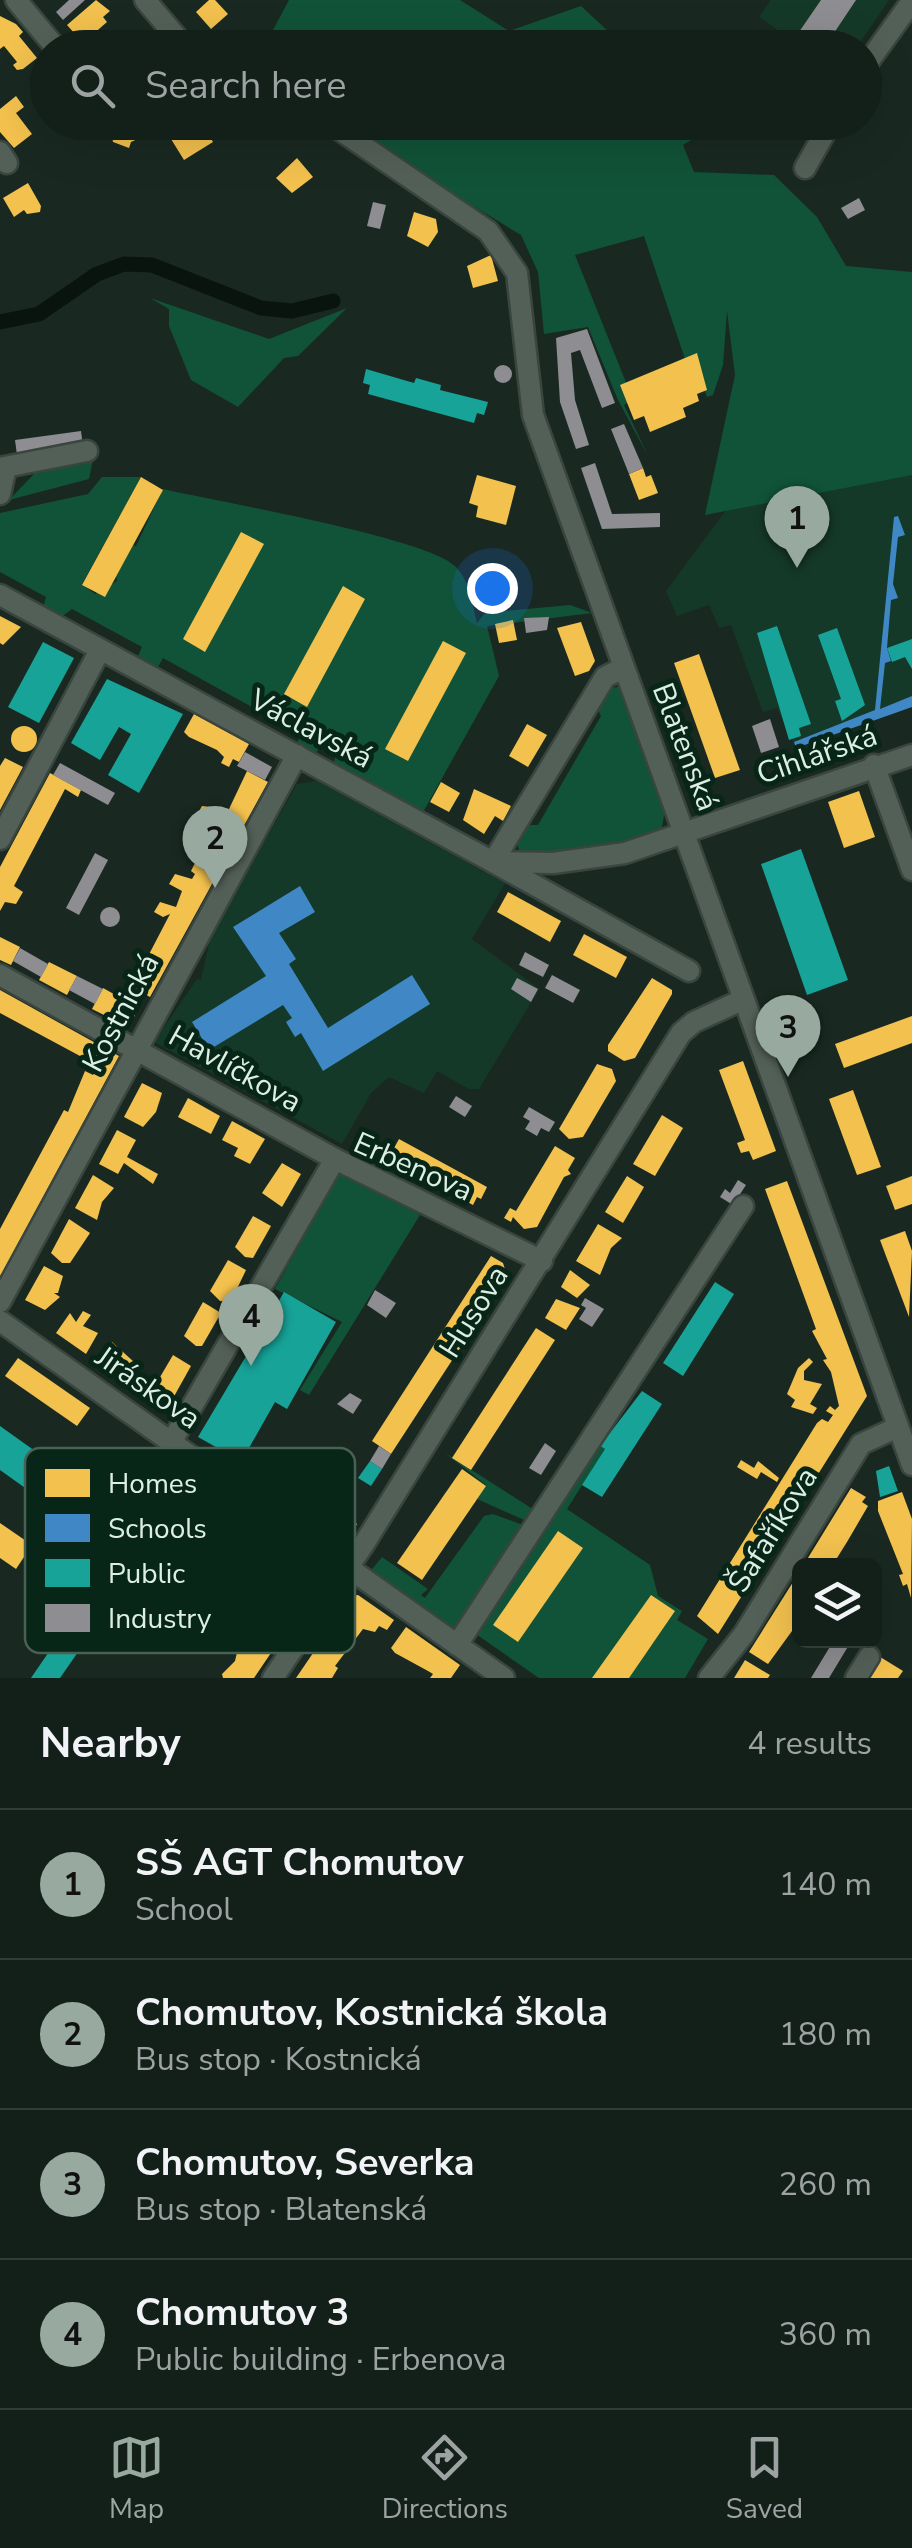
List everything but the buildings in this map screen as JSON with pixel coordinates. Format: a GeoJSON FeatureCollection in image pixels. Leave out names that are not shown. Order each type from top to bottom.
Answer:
{"type":"FeatureCollection","features":[{"type":"Feature","properties":{"kind":"street"},"geometry":{"type":"LineString","coordinates":[[16,0],[41,30]]}},
{"type":"Feature","properties":{"kind":"street"},"geometry":{"type":"LineString","coordinates":[[145,0],[171,30]]}},
{"type":"Feature","properties":{"kind":"street"},"geometry":{"type":"LineString","coordinates":[[882,43],[912,1]]}},
{"type":"Feature","properties":{"kind":"street","name":"Blatenská"},"geometry":{"type":"LineString","coordinates":[[354,140],[488,231],[518,273],[533,415],[912,1464]]}},
{"type":"Feature","properties":{"kind":"street"},"geometry":{"type":"LineString","coordinates":[[805,168],[821,140]]}},
{"type":"Feature","properties":{"kind":"street"},"geometry":{"type":"LineString","coordinates":[[0,494],[3,468],[86,451]]}},
{"type":"Feature","properties":{"kind":"street","name":"Václavská"},"geometry":{"type":"LineString","coordinates":[[0,595],[689,971]]}},
{"type":"Feature","properties":{"kind":"street"},"geometry":{"type":"LineString","coordinates":[[0,839],[100,650]]}},
{"type":"Feature","properties":{"kind":"street"},"geometry":{"type":"LineString","coordinates":[[494,862],[605,677],[624,668]]}},
{"type":"Feature","properties":{"kind":"street","name":"Kostnická"},"geometry":{"type":"LineString","coordinates":[[0,1302],[298,755]]}},
{"type":"Feature","properties":{"kind":"street","name":"Cihlářská"},"geometry":{"type":"LineString","coordinates":[[685,834],[874,765],[912,755]]}},
{"type":"Feature","properties":{"kind":"street"},"geometry":{"type":"LineString","coordinates":[[874,765],[912,870]]}},
{"type":"Feature","properties":{"kind":"street"},"geometry":{"type":"LineString","coordinates":[[889,808],[912,800]]}},
{"type":"Feature","properties":{"kind":"street","name":"Václavská"},"geometry":{"type":"LineString","coordinates":[[494,862],[553,864],[624,854],[685,834]]}},
{"type":"Feature","properties":{"kind":"street","name":"Havlíčkova"},"geometry":{"type":"LineString","coordinates":[[0,975],[335,1159]]}},
{"type":"Feature","properties":{"kind":"street","name":"Husova"},"geometry":{"type":"LineString","coordinates":[[355,1557],[681,1033],[694,1022],[742,1000]]}},
{"type":"Feature","properties":{"kind":"street","name":"Erbenova"},"geometry":{"type":"LineString","coordinates":[[172,1441],[335,1159],[542,1261]]}},
{"type":"Feature","properties":{"kind":"street"},"geometry":{"type":"LineString","coordinates":[[457,1645],[742,1206]]}},
{"type":"Feature","properties":{"kind":"street","name":"Jiráskova"},"geometry":{"type":"LineString","coordinates":[[0,1321],[182,1448]]}},
{"type":"Feature","properties":{"kind":"street","name":"Šafaříkova"},"geometry":{"type":"LineString","coordinates":[[709,1678],[744,1634],[861,1444],[898,1427]]}},
{"type":"Feature","properties":{"kind":"street","name":"Jiráskova"},"geometry":{"type":"LineString","coordinates":[[355,1573],[504,1678]]}},
{"type":"Feature","properties":{"kind":"street","name":"Husova"},"geometry":{"type":"LineString","coordinates":[[273,1678],[290,1653]]}},
{"type":"Feature","properties":{"kind":"street"},"geometry":{"type":"LineString","coordinates":[[856,1678],[869,1657]]}},
{"type":"Feature","properties":{"kind":"shaded area"},"geometry":{"type":"Polygon","coordinates":[[[289,0],[460,0],[507,30],[273,30],[289,0]]]}},
{"type":"Feature","properties":{"kind":"shaded area"},"geometry":{"type":"Polygon","coordinates":[[[771,0],[889,0],[869,30],[778,30],[759,17],[771,0]]]}},
{"type":"Feature","properties":{"kind":"shaded area"},"geometry":{"type":"Polygon","coordinates":[[[581,6],[607,30],[512,30],[581,6]]]}},
{"type":"Feature","properties":{"kind":"shaded area"},"geometry":{"type":"Polygon","coordinates":[[[373,140],[691,140],[683,145],[694,172],[774,175],[817,217],[846,266],[912,272],[912,475],[705,515],[735,375],[727,311],[723,365],[713,395],[707,397],[704,389],[696,392],[644,236],[575,255],[633,400],[624,405],[648,456],[618,400],[588,327],[544,334],[538,272],[521,235],[407,166],[373,140]]]}},
{"type":"Feature","properties":{"kind":"shaded area"},"geometry":{"type":"Polygon","coordinates":[[[150,298],[269,339],[347,308],[298,356],[284,358],[238,407],[191,380],[169,326],[169,309],[150,298]]]}},
{"type":"Feature","properties":{"kind":"shaded area"},"geometry":{"type":"Polygon","coordinates":[[[912,376],[912,707],[796,748],[777,708],[763,712],[731,625],[719,628],[709,605],[677,616],[666,591],[807,401],[912,376]]]}},
{"type":"Feature","properties":{"kind":"shaded area"},"geometry":{"type":"Polygon","coordinates":[[[94,454],[89,479],[9,500],[35,473],[86,462],[94,454]]]}},
{"type":"Feature","properties":{"kind":"shaded area"},"geometry":{"type":"Polygon","coordinates":[[[102,477],[141,477],[82,584],[95,594],[117,581],[116,576],[133,545],[136,546],[163,489],[362,532],[436,555],[455,566],[464,578],[477,623],[485,613],[570,605],[592,613],[487,626],[499,676],[422,814],[333,764],[337,754],[321,745],[316,753],[297,743],[301,734],[163,658],[158,667],[138,656],[142,647],[72,609],[61,617],[43,608],[46,597],[0,572],[0,513],[88,494],[102,477]]]}},
{"type":"Feature","properties":{"kind":"shaded area"},"geometry":{"type":"Polygon","coordinates":[[[619,687],[666,804],[662,827],[654,835],[587,853],[520,854],[516,839],[526,825],[538,825],[601,716],[597,708],[605,688],[619,687]]]}},
{"type":"Feature","properties":{"kind":"shaded area"},"geometry":{"type":"Polygon","coordinates":[[[317,781],[505,883],[472,939],[539,989],[479,1089],[469,1089],[437,1071],[424,1093],[389,1077],[371,1093],[342,1144],[154,1042],[197,979],[201,980],[211,935],[297,784],[317,781]]]}},
{"type":"Feature","properties":{"kind":"shaded area"},"geometry":{"type":"Polygon","coordinates":[[[340,1172],[420,1215],[309,1395],[300,1390],[342,1322],[275,1289],[340,1172]]]}},
{"type":"Feature","properties":{"kind":"shaded area"},"geometry":{"type":"Polygon","coordinates":[[[593,1443],[605,1449],[567,1509],[650,1565],[658,1596],[682,1611],[677,1620],[708,1639],[685,1678],[539,1678],[473,1632],[451,1630],[369,1573],[382,1557],[428,1589],[421,1595],[425,1598],[484,1516],[493,1514],[529,1527],[531,1523],[477,1499],[486,1485],[445,1453],[539,1513],[593,1443]]]}},
{"type":"Feature","properties":{"kind":"waterway"},"geometry":{"type":"LineString","coordinates":[[0,322],[39,314],[97,274],[124,264],[152,265],[261,308],[292,311],[333,301]]}},
{"type":"Feature","properties":{"kind":"place","name":"SŠ AGT Chomutov"},"geometry":{"type":"Point","coordinates":[797,568]}},
{"type":"Feature","properties":{"kind":"place","name":"Chomutov, Kostnická škola"},"geometry":{"type":"Point","coordinates":[215,888]}},
{"type":"Feature","properties":{"kind":"place","name":"Chomutov, Severka"},"geometry":{"type":"Point","coordinates":[788,1077]}},
{"type":"Feature","properties":{"kind":"place","name":"Chomutov 3"},"geometry":{"type":"Point","coordinates":[251,1366]}}]}
